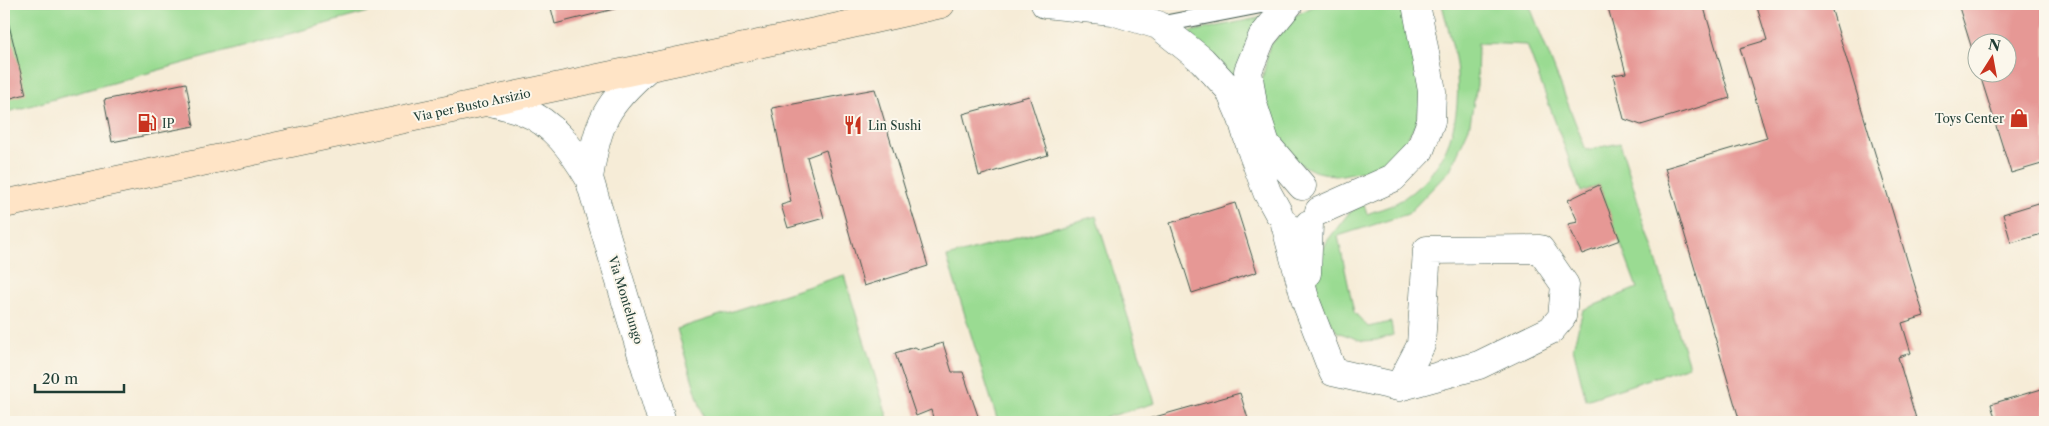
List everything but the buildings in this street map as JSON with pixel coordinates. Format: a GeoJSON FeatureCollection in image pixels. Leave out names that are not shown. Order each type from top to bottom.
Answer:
{"type":"FeatureCollection","features":[{"type":"Feature","properties":{"kind":"main road","name":"Via per Busto Arsizio"},"geometry":{"type":"LineString","coordinates":[[4,204],[940,4]]}},
{"type":"Feature","properties":{"kind":"street"},"geometry":{"type":"LineString","coordinates":[[834,28],[901,4]]}},
{"type":"Feature","properties":{"kind":"street"},"geometry":{"type":"LineString","coordinates":[[1045,4],[1112,11],[1158,24],[1202,60],[1229,89],[1242,119],[1267,192],[1301,208],[1358,193],[1393,178],[1420,150],[1431,120],[1432,91],[1416,4]]}},
{"type":"Feature","properties":{"kind":"street"},"geometry":{"type":"LineString","coordinates":[[1289,4],[1262,37],[1248,71],[1253,104],[1266,144],[1301,208],[1306,302],[1332,372],[1399,387],[1479,366],[1551,330],[1562,317],[1566,285],[1540,249],[1427,250],[1421,345],[1399,387]]}},
{"type":"Feature","properties":{"kind":"street","name":"Via Montelungo"},"geometry":{"type":"LineString","coordinates":[[589,178],[595,142],[606,112],[626,87],[649,67]]}},
{"type":"Feature","properties":{"kind":"street","name":"Via Montelungo"},"geometry":{"type":"LineString","coordinates":[[489,101],[526,112],[552,129],[571,149],[589,178],[662,422]]}},
{"type":"Feature","properties":{"kind":"lane"},"geometry":{"type":"LineString","coordinates":[[1158,24],[1266,4]]}},
{"type":"Feature","properties":{"kind":"green space"},"geometry":{"type":"Polygon","coordinates":[[[4,4],[397,4],[4,113],[4,4]]]}},
{"type":"Feature","properties":{"kind":"green space"},"geometry":{"type":"Polygon","coordinates":[[[1318,4],[1405,4],[1422,95],[1416,125],[1396,154],[1374,169],[1337,176],[1314,171],[1291,159],[1274,141],[1261,86],[1269,47],[1294,16],[1318,4]]]}},
{"type":"Feature","properties":{"kind":"green space"},"geometry":{"type":"Polygon","coordinates":[[[1442,4],[1529,4],[1586,150],[1620,143],[1689,366],[1586,400],[1573,348],[1583,310],[1637,288],[1599,185],[1581,192],[1527,45],[1478,43],[1477,85],[1469,128],[1450,170],[1408,214],[1338,236],[1354,312],[1368,327],[1391,322],[1393,335],[1377,340],[1363,341],[1337,332],[1322,308],[1316,286],[1320,257],[1327,241],[1348,214],[1363,203],[1367,214],[1393,205],[1413,192],[1437,164],[1446,149],[1452,132],[1456,114],[1457,75],[1453,48],[1442,4]]]}},
{"type":"Feature","properties":{"kind":"green space"},"geometry":{"type":"Polygon","coordinates":[[[1268,16],[1237,85],[1184,33],[1268,16]]]}},
{"type":"Feature","properties":{"kind":"green space"},"geometry":{"type":"Polygon","coordinates":[[[1096,216],[1155,403],[1091,422],[998,422],[947,257],[1096,216]]]}},
{"type":"Feature","properties":{"kind":"green space"},"geometry":{"type":"Polygon","coordinates":[[[844,275],[889,422],[705,422],[677,329],[844,275]]]}},
{"type":"Feature","properties":{"kind":"place","name":"Toys Center"},"geometry":{"type":"Point","coordinates":[2019,118]}},
{"type":"Feature","properties":{"kind":"place","name":"IP"},"geometry":{"type":"Point","coordinates":[147,123]}},
{"type":"Feature","properties":{"kind":"place","name":"Lin Sushi"},"geometry":{"type":"Point","coordinates":[853,125]}}]}
